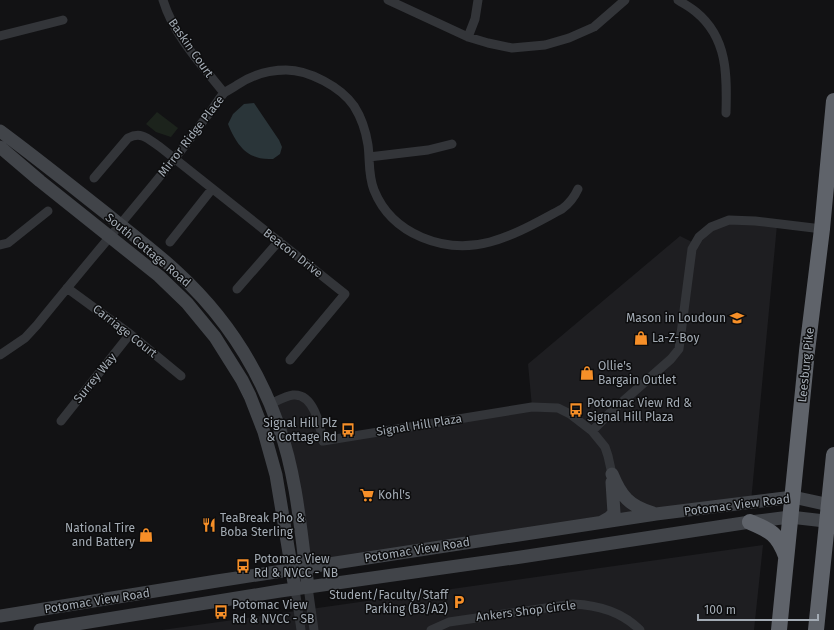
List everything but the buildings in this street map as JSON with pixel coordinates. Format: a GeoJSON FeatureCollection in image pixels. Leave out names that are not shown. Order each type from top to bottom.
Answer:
{"type":"FeatureCollection","features":[{"type":"Feature","properties":{"kind":"highway","name":"Leesburg Pike"},"geometry":{"type":"LineString","coordinates":[[779,630],[807,351],[822,229],[834,101]]}},
{"type":"Feature","properties":{"kind":"highway"},"geometry":{"type":"LineString","coordinates":[[816,630],[831,514],[834,455]]}},
{"type":"Feature","properties":{"kind":"highway"},"geometry":{"type":"LineString","coordinates":[[750,522],[765,528],[775,535],[782,544],[786,556]]}},
{"type":"Feature","properties":{"kind":"main road","name":"South Cottage Road"},"geometry":{"type":"LineString","coordinates":[[0,131],[39,159],[176,271],[226,325],[240,346],[260,383],[279,427],[294,489],[308,587]]}},
{"type":"Feature","properties":{"kind":"main road","name":"South Cottage Road"},"geometry":{"type":"LineString","coordinates":[[0,147],[40,181],[159,276],[187,303],[230,358],[258,415],[271,455],[276,475],[295,589]]}},
{"type":"Feature","properties":{"kind":"main road"},"geometry":{"type":"LineString","coordinates":[[612,474],[619,490],[632,505],[639,509],[656,514]]}},
{"type":"Feature","properties":{"kind":"main road"},"geometry":{"type":"LineString","coordinates":[[601,522],[610,518],[614,513],[612,474]]}},
{"type":"Feature","properties":{"kind":"main road","name":"Potomac View Road"},"geometry":{"type":"LineString","coordinates":[[0,616],[292,569],[601,522],[793,497],[831,514]]}},
{"type":"Feature","properties":{"kind":"main road","name":"Potomac View Road"},"geometry":{"type":"LineString","coordinates":[[40,630],[308,587],[522,557],[790,516],[831,514]]}},
{"type":"Feature","properties":{"kind":"street","name":"Baskin Court"},"geometry":{"type":"LineString","coordinates":[[163,0],[173,25],[224,93]]}},
{"type":"Feature","properties":{"kind":"street"},"geometry":{"type":"LineString","coordinates":[[388,0],[468,37],[512,48],[545,45],[569,38],[594,27],[625,0]]}},
{"type":"Feature","properties":{"kind":"street"},"geometry":{"type":"LineString","coordinates":[[468,37],[475,19],[478,0]]}},
{"type":"Feature","properties":{"kind":"street"},"geometry":{"type":"LineString","coordinates":[[678,0],[696,11],[710,26],[719,43],[727,80],[726,113]]}},
{"type":"Feature","properties":{"kind":"street"},"geometry":{"type":"LineString","coordinates":[[0,36],[63,20]]}},
{"type":"Feature","properties":{"kind":"street","name":"Mirror Ridge Place"},"geometry":{"type":"LineString","coordinates":[[0,355],[25,338],[174,159],[224,93],[250,77],[265,72],[293,70],[313,76],[334,87],[353,105],[365,131],[370,176],[373,188],[382,206],[389,216],[407,231],[425,238],[440,243],[476,245],[502,238],[562,209],[569,204],[578,189]]}},
{"type":"Feature","properties":{"kind":"street","name":"Beacon Drive"},"geometry":{"type":"LineString","coordinates":[[94,178],[128,138],[140,135],[147,138],[345,294],[290,360]]}},
{"type":"Feature","properties":{"kind":"street"},"geometry":{"type":"LineString","coordinates":[[369,157],[428,150],[452,144]]}},
{"type":"Feature","properties":{"kind":"street"},"geometry":{"type":"LineString","coordinates":[[170,242],[212,189]]}},
{"type":"Feature","properties":{"kind":"street"},"geometry":{"type":"LineString","coordinates":[[0,245],[8,243],[48,211]]}},
{"type":"Feature","properties":{"kind":"street"},"geometry":{"type":"LineString","coordinates":[[592,431],[612,411],[670,360],[679,349],[692,249],[699,237],[711,227],[729,220],[755,221],[777,225],[822,229]]}},
{"type":"Feature","properties":{"kind":"street"},"geometry":{"type":"LineString","coordinates":[[237,289],[279,241]]}},
{"type":"Feature","properties":{"kind":"street","name":"Carriage Court"},"geometry":{"type":"LineString","coordinates":[[67,288],[130,334],[181,376]]}},
{"type":"Feature","properties":{"kind":"street","name":"Surrey Way"},"geometry":{"type":"LineString","coordinates":[[60,421],[130,334]]}},
{"type":"Feature","properties":{"kind":"street","name":"Signal Hill Plaza"},"geometry":{"type":"LineString","coordinates":[[270,404],[292,395],[301,396],[316,413],[323,441],[542,407],[558,408],[592,431],[605,447],[612,474]]}},
{"type":"Feature","properties":{"kind":"street","name":"South Cottage Road"},"geometry":{"type":"LineString","coordinates":[[308,587],[314,630]]}},
{"type":"Feature","properties":{"kind":"street","name":"South Cottage Road"},"geometry":{"type":"LineString","coordinates":[[295,589],[301,630]]}},
{"type":"Feature","properties":{"kind":"street","name":"Ankers Shop Circle"},"geometry":{"type":"LineString","coordinates":[[431,630],[454,621],[573,604],[584,604],[604,608],[623,617],[640,630]]}},
{"type":"Feature","properties":{"kind":"shaded area"},"geometry":{"type":"Polygon","coordinates":[[[254,103],[279,140],[282,147],[280,154],[273,159],[258,158],[246,152],[235,139],[228,124],[233,114],[244,104],[254,103]]]}},
{"type":"Feature","properties":{"kind":"shaded area"},"geometry":{"type":"Polygon","coordinates":[[[157,112],[178,128],[171,137],[156,132],[146,124],[157,112]]]}},
{"type":"Feature","properties":{"kind":"shaded area"},"geometry":{"type":"Polygon","coordinates":[[[719,223],[777,225],[751,502],[305,567],[294,489],[270,404],[292,395],[305,399],[323,440],[532,407],[528,364],[680,236],[694,243],[719,223]]]}},
{"type":"Feature","properties":{"kind":"shaded area"},"geometry":{"type":"Polygon","coordinates":[[[763,545],[754,630],[162,630],[763,545]]]}},
{"type":"Feature","properties":{"kind":"place","name":"Mason in Loudoun"},"geometry":{"type":"Point","coordinates":[737,318]}},
{"type":"Feature","properties":{"kind":"place","name":"La-Z-Boy"},"geometry":{"type":"Point","coordinates":[641,338]}},
{"type":"Feature","properties":{"kind":"place","name":"Ollie's Bargain Outlet"},"geometry":{"type":"Point","coordinates":[587,373]}},
{"type":"Feature","properties":{"kind":"place","name":"Potomac View Rd & Signal Hill Plaza"},"geometry":{"type":"Point","coordinates":[576,410]}},
{"type":"Feature","properties":{"kind":"place","name":"Signal Hill Plz & Cottage Rd"},"geometry":{"type":"Point","coordinates":[348,430]}},
{"type":"Feature","properties":{"kind":"place","name":"Kohl's"},"geometry":{"type":"Point","coordinates":[367,495]}},
{"type":"Feature","properties":{"kind":"place","name":"TeaBreak Pho & Boba Sterling"},"geometry":{"type":"Point","coordinates":[209,525]}},
{"type":"Feature","properties":{"kind":"place","name":"National Tire and Battery"},"geometry":{"type":"Point","coordinates":[146,535]}},
{"type":"Feature","properties":{"kind":"place","name":"Potomac View Rd & NVCC - NB"},"geometry":{"type":"Point","coordinates":[243,566]}},
{"type":"Feature","properties":{"kind":"place","name":"Student/Faculty/Staff Parking (B3/A2)"},"geometry":{"type":"Point","coordinates":[459,602]}},
{"type":"Feature","properties":{"kind":"place","name":"Potomac View Rd & NVCC - SB"},"geometry":{"type":"Point","coordinates":[221,612]}}]}
